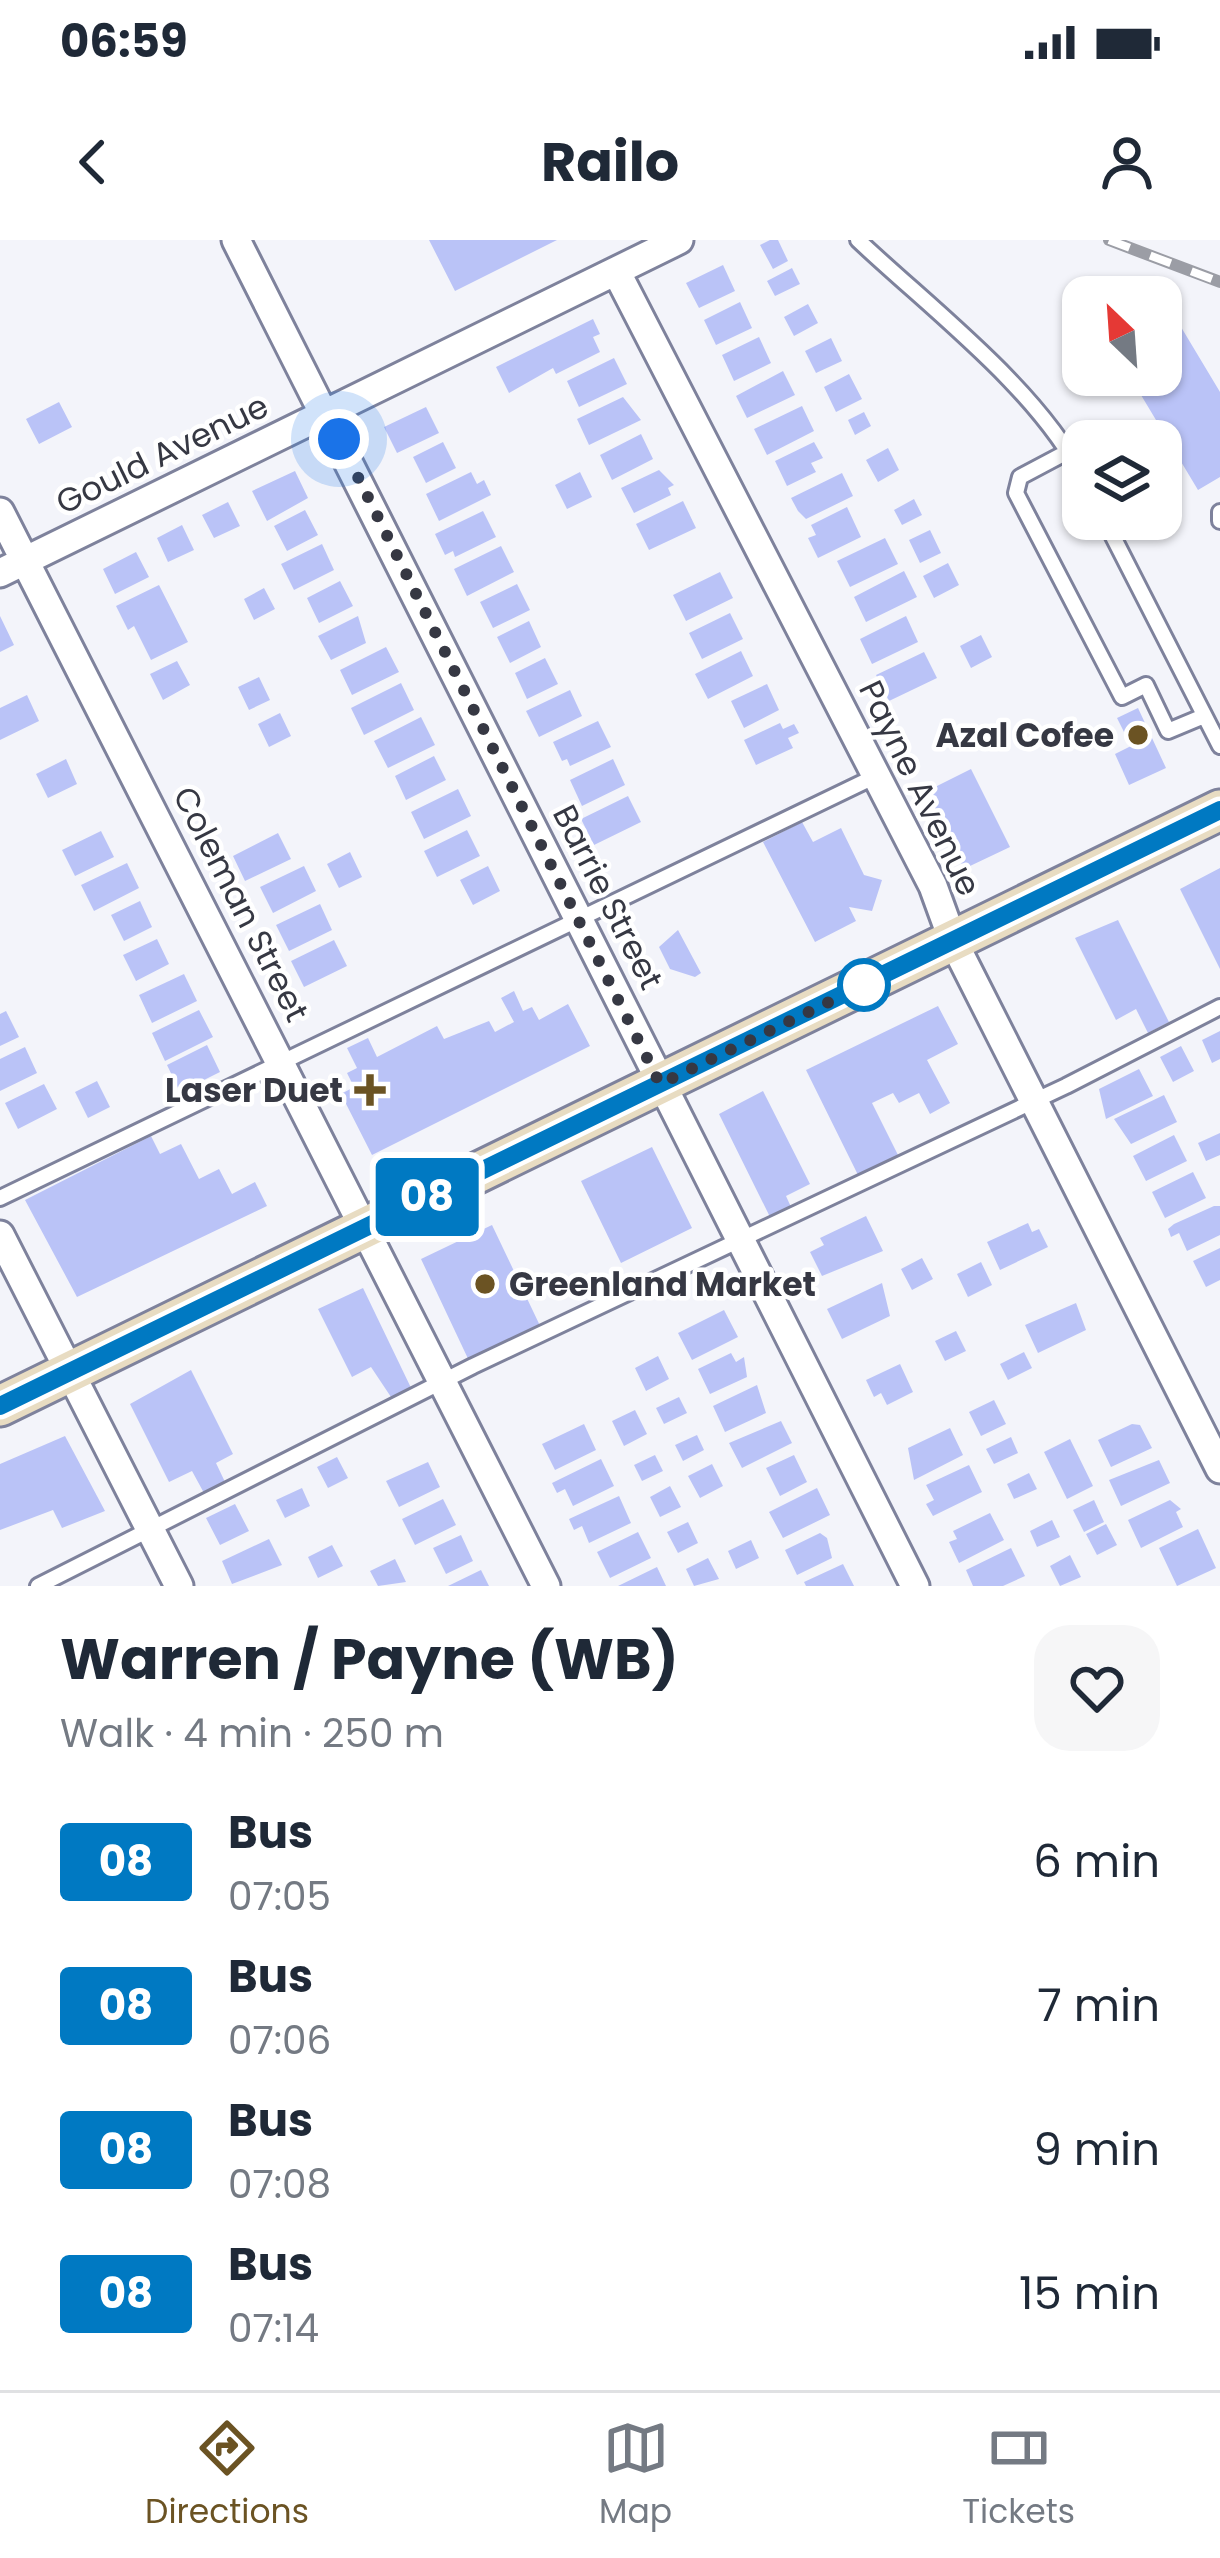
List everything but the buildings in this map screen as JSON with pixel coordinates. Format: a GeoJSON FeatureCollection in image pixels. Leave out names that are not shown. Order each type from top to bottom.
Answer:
{"type":"FeatureCollection","features":[{"type":"Feature","properties":{"kind":"main road"},"geometry":{"type":"LineString","coordinates":[[6,1398],[70,1372],[1220,810]]}},
{"type":"Feature","properties":{"kind":"street","name":"Barrie Street"},"geometry":{"type":"LineString","coordinates":[[236,240],[915,1586]]}},
{"type":"Feature","properties":{"kind":"street","name":"Gould Avenue"},"geometry":{"type":"LineString","coordinates":[[12,567],[679,240]]}},
{"type":"Feature","properties":{"kind":"street","name":"Payne Avenue"},"geometry":{"type":"LineString","coordinates":[[616,271],[933,886],[953,941],[1220,1468]]}},
{"type":"Feature","properties":{"kind":"street","name":"Coleman Street"},"geometry":{"type":"LineString","coordinates":[[0,512],[12,567],[281,1063],[546,1586]]}},
{"type":"Feature","properties":{"kind":"street"},"geometry":{"type":"LineString","coordinates":[[0,1235],[178,1586]]}},
{"type":"Feature","properties":{"kind":"lane"},"geometry":{"type":"LineString","coordinates":[[858,240],[1018,393],[1062,443]]}},
{"type":"Feature","properties":{"kind":"lane"},"geometry":{"type":"LineString","coordinates":[[1062,456],[1020,477],[1016,493],[1122,697],[1146,685],[1168,731],[1204,716]]}},
{"type":"Feature","properties":{"kind":"lane"},"geometry":{"type":"LineString","coordinates":[[1115,540],[1220,746]]}},
{"type":"Feature","properties":{"kind":"lane"},"geometry":{"type":"LineString","coordinates":[[0,1198],[876,776]]}},
{"type":"Feature","properties":{"kind":"lane"},"geometry":{"type":"LineString","coordinates":[[38,1586],[443,1382],[1220,1006]]}},
{"type":"Feature","properties":{"kind":"railway"},"geometry":{"type":"LineString","coordinates":[[1109,240],[1220,282]]}},
{"type":"Feature","properties":{"kind":"bus line","name":"08"},"geometry":{"type":"LineString","coordinates":[[0,1406],[1220,810]]}},
{"type":"Feature","properties":{"kind":"place","name":"Azal Cofee"},"geometry":{"type":"Point","coordinates":[1138,735]}},
{"type":"Feature","properties":{"kind":"place","name":"Laser Duet"},"geometry":{"type":"Point","coordinates":[370,1090]}},
{"type":"Feature","properties":{"kind":"place","name":"Greenland Market"},"geometry":{"type":"Point","coordinates":[485,1284]}},
{"type":"Feature","properties":{"kind":"route"},"geometry":{"type":"LineString","coordinates":[[339,439],[660,1084],[864,985]]}}]}
